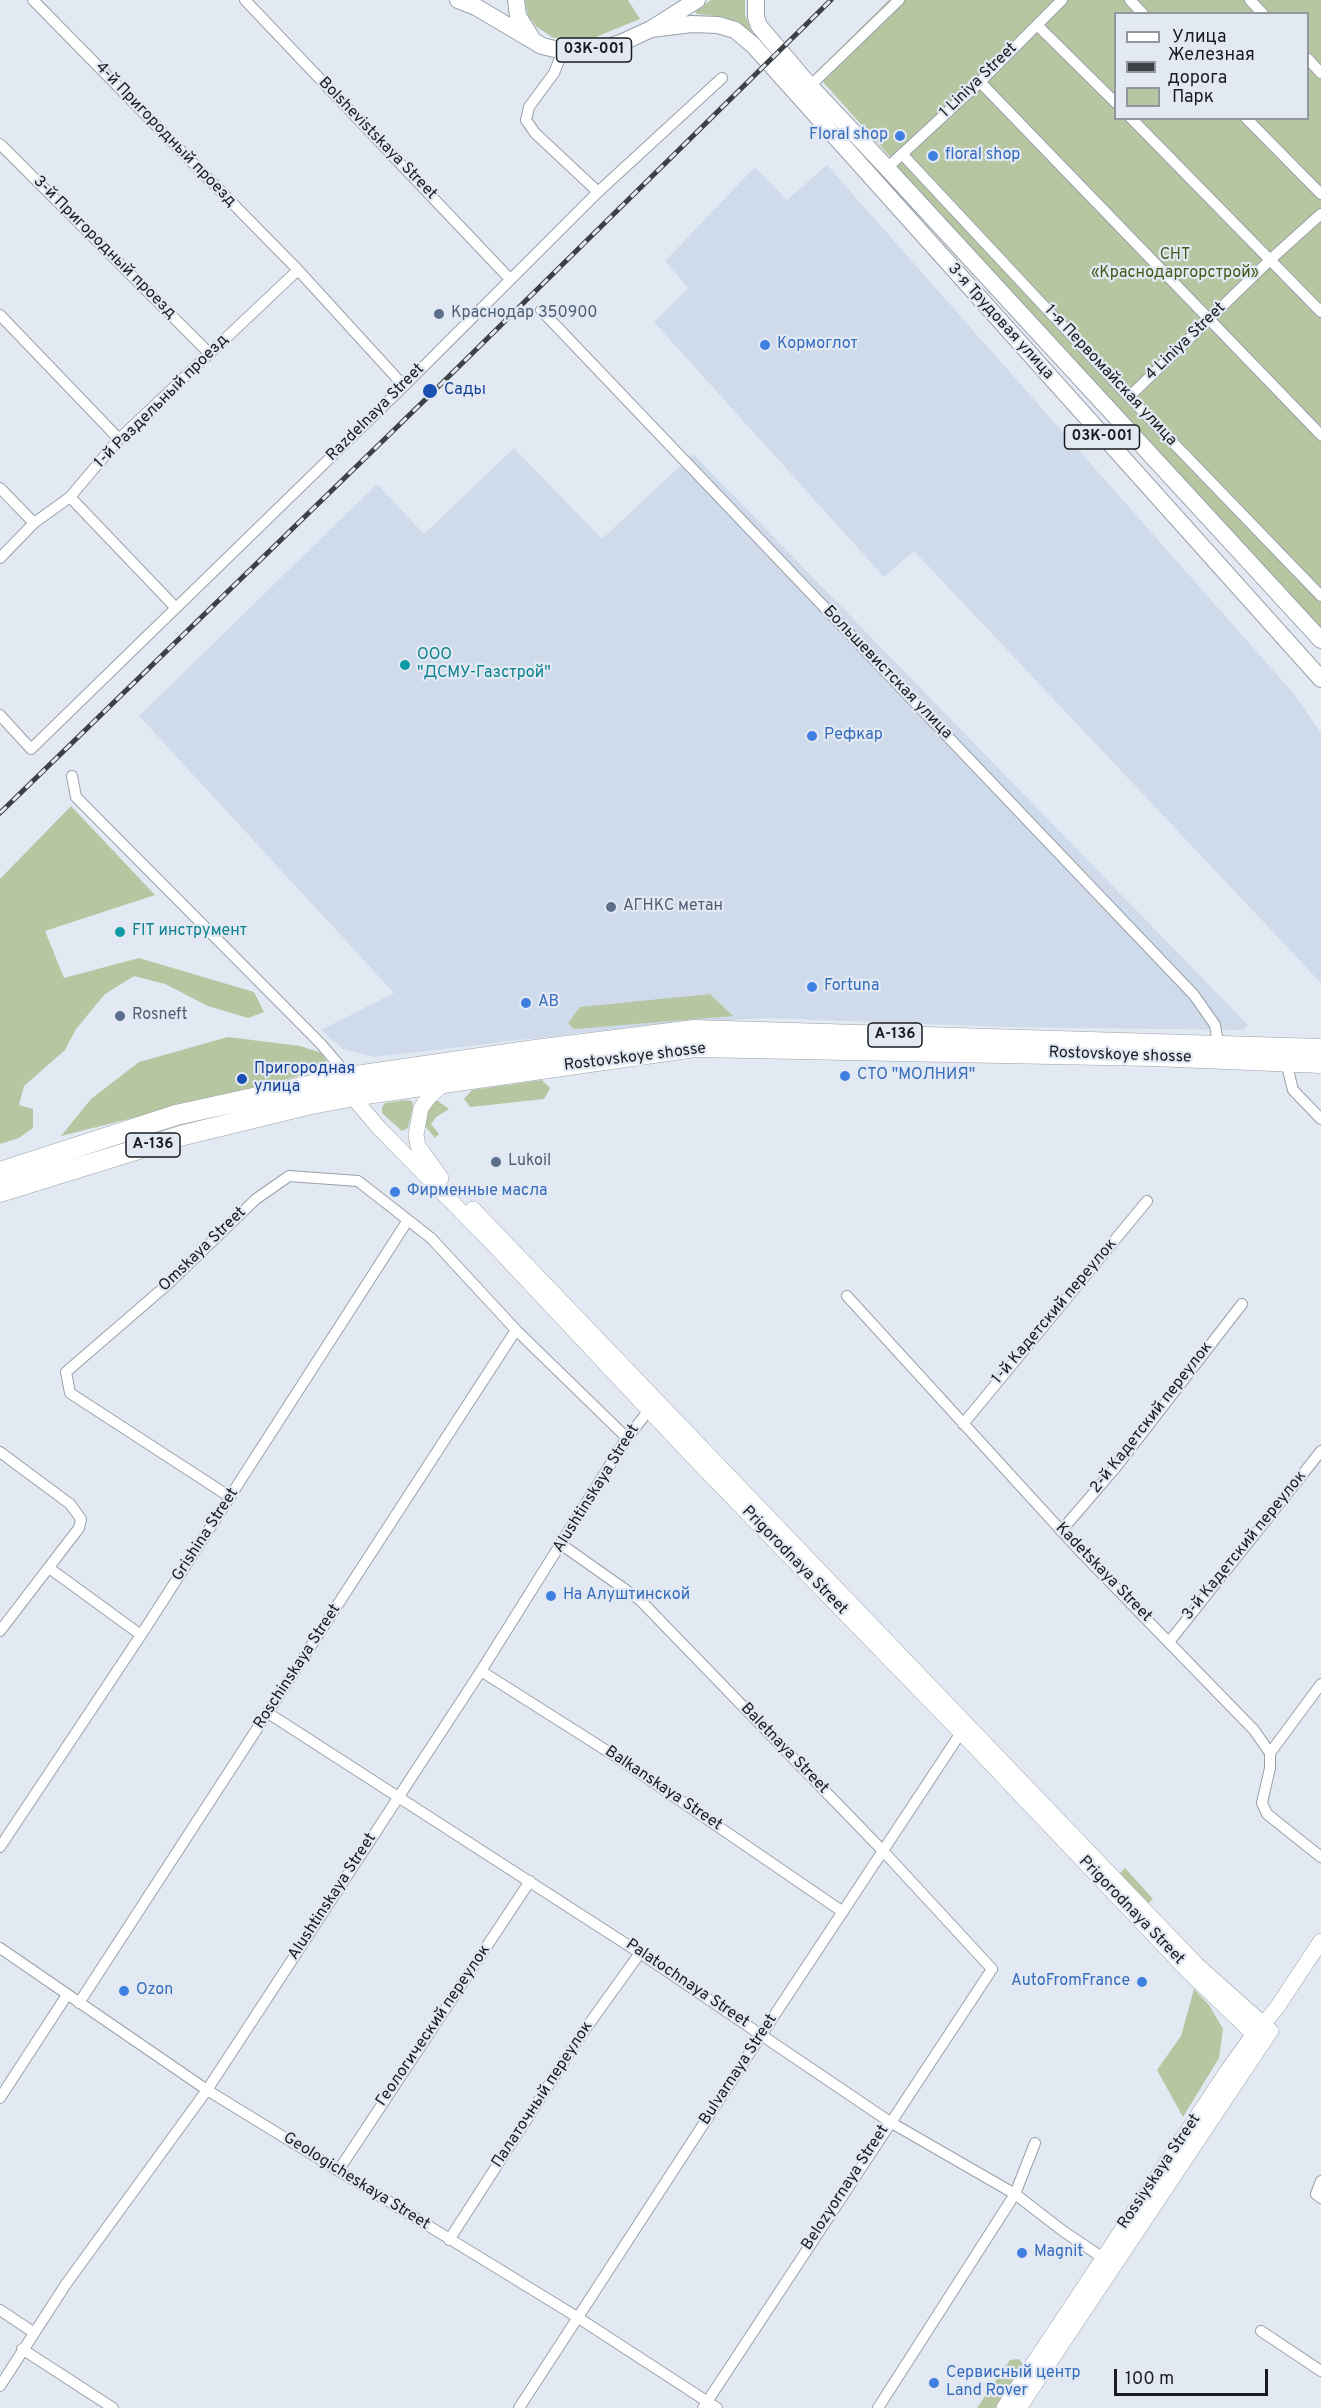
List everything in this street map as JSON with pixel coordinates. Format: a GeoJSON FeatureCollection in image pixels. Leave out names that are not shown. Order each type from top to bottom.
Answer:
{"type":"FeatureCollection","features":[{"type":"Feature","properties":{"kind":"highway","name":"Rostovskoye shosse"},"geometry":{"type":"LineString","coordinates":[[0,1172],[176,1115],[344,1075],[694,1030],[1219,1052],[1286,1062],[1321,1063]]}},
{"type":"Feature","properties":{"kind":"highway","name":"Rostovskoye shosse"},"geometry":{"type":"LineString","coordinates":[[0,1192],[184,1135],[307,1105],[355,1096],[695,1047],[1094,1055],[1321,1049]]}},
{"type":"Feature","properties":{"kind":"main road"},"geometry":{"type":"LineString","coordinates":[[458,0],[476,7],[535,42]]}},
{"type":"Feature","properties":{"kind":"main road","name":"03К-001"},"geometry":{"type":"LineString","coordinates":[[516,0],[518,16],[535,42],[563,51],[601,49],[651,29],[697,0]]}},
{"type":"Feature","properties":{"kind":"main road","name":"1-я Первомайская улица"},"geometry":{"type":"LineString","coordinates":[[756,0],[756,17],[767,37],[894,161]]}},
{"type":"Feature","properties":{"kind":"main road","name":"3-я Трудовая улица"},"geometry":{"type":"LineString","coordinates":[[651,29],[692,24],[718,25],[735,30],[753,45],[1321,679]]}},
{"type":"Feature","properties":{"kind":"main road","name":"3-я Трудовая улица"},"geometry":{"type":"LineString","coordinates":[[894,161],[1321,640]]}},
{"type":"Feature","properties":{"kind":"street","name":"4-й Пригородный проезд"},"geometry":{"type":"LineString","coordinates":[[33,0],[298,270],[404,386]]}},
{"type":"Feature","properties":{"kind":"street","name":"Bolshevistskaya Street"},"geometry":{"type":"LineString","coordinates":[[245,0],[509,279]]}},
{"type":"Feature","properties":{"kind":"street"},"geometry":{"type":"LineString","coordinates":[[814,82],[899,0]]}},
{"type":"Feature","properties":{"kind":"street","name":"1 Liniya Street"},"geometry":{"type":"LineString","coordinates":[[894,161],[980,82],[1062,0]]}},
{"type":"Feature","properties":{"kind":"street"},"geometry":{"type":"LineString","coordinates":[[1130,0],[1141,12]]}},
{"type":"Feature","properties":{"kind":"street"},"geometry":{"type":"LineString","coordinates":[[1250,0],[1261,12]]}},
{"type":"Feature","properties":{"kind":"street"},"geometry":{"type":"LineString","coordinates":[[1037,25],[1114,101]]}},
{"type":"Feature","properties":{"kind":"street"},"geometry":{"type":"LineString","coordinates":[[563,51],[554,73],[529,107],[526,120],[535,133],[598,192]]}},
{"type":"Feature","properties":{"kind":"street"},"geometry":{"type":"LineString","coordinates":[[1309,60],[1321,73]]}},
{"type":"Feature","properties":{"kind":"street","name":"Razdelnaya Street"},"geometry":{"type":"LineString","coordinates":[[0,715],[31,749],[404,386],[598,192],[722,78]]}},
{"type":"Feature","properties":{"kind":"street"},"geometry":{"type":"LineString","coordinates":[[980,82],[1321,435]]}},
{"type":"Feature","properties":{"kind":"street"},"geometry":{"type":"LineString","coordinates":[[1133,120],[1321,312]]}},
{"type":"Feature","properties":{"kind":"street"},"geometry":{"type":"LineString","coordinates":[[1248,120],[1321,194]]}},
{"type":"Feature","properties":{"kind":"street","name":"3-й Пригородный проезд"},"geometry":{"type":"LineString","coordinates":[[0,144],[209,353]]}},
{"type":"Feature","properties":{"kind":"street","name":"1-я Первомайская улица"},"geometry":{"type":"LineString","coordinates":[[894,161],[1129,397],[1321,596]]}},
{"type":"Feature","properties":{"kind":"street","name":"4 Liniya Street"},"geometry":{"type":"LineString","coordinates":[[1129,397],[1271,259],[1321,214]]}},
{"type":"Feature","properties":{"kind":"street","name":"1-й Раздельный проезд"},"geometry":{"type":"LineString","coordinates":[[0,558],[34,523],[70,497],[119,440],[298,270]]}},
{"type":"Feature","properties":{"kind":"street","name":"Большевистская улица"},"geometry":{"type":"LineString","coordinates":[[541,310],[1194,995],[1215,1024],[1219,1052]]}},
{"type":"Feature","properties":{"kind":"street"},"geometry":{"type":"LineString","coordinates":[[0,315],[119,440]]}},
{"type":"Feature","properties":{"kind":"street"},"geometry":{"type":"LineString","coordinates":[[0,488],[34,523]]}},
{"type":"Feature","properties":{"kind":"street"},"geometry":{"type":"LineString","coordinates":[[70,497],[176,608]]}},
{"type":"Feature","properties":{"kind":"street","name":"Prigorodnaya Street"},"geometry":{"type":"LineString","coordinates":[[72,776],[76,797],[321,1044],[344,1075],[355,1096],[494,1245],[964,1728],[1189,1972],[1262,2033]]}},
{"type":"Feature","properties":{"kind":"street"},"geometry":{"type":"LineString","coordinates":[[1286,1062],[1293,1090],[1321,1119]]}},
{"type":"Feature","properties":{"kind":"street"},"geometry":{"type":"LineString","coordinates":[[441,1178],[418,1146],[416,1135],[421,1108],[444,1083]]}},
{"type":"Feature","properties":{"kind":"street","name":"Prigorodnaya Street"},"geometry":{"type":"LineString","coordinates":[[355,1096],[502,1237],[652,1405]]}},
{"type":"Feature","properties":{"kind":"street","name":"Omskaya Street"},"geometry":{"type":"LineString","coordinates":[[230,1497],[70,1393],[66,1372],[168,1284],[256,1199],[289,1176],[358,1181],[408,1220]]}},
{"type":"Feature","properties":{"kind":"street","name":"1-й Кадетский переулок"},"geometry":{"type":"LineString","coordinates":[[963,1424],[1147,1201]]}},
{"type":"Feature","properties":{"kind":"street"},"geometry":{"type":"LineString","coordinates":[[408,1220],[431,1238],[516,1330],[627,1438]]}},
{"type":"Feature","properties":{"kind":"street","name":"Grishina Street"},"geometry":{"type":"LineString","coordinates":[[0,1847],[141,1635],[408,1220]]}},
{"type":"Feature","properties":{"kind":"street","name":"Kadetskaya Street"},"geometry":{"type":"LineString","coordinates":[[847,1296],[1061,1531],[1254,1730],[1270,1753]]}},
{"type":"Feature","properties":{"kind":"street","name":"2-й Кадетский переулок"},"geometry":{"type":"LineString","coordinates":[[1061,1531],[1116,1467],[1242,1304]]}},
{"type":"Feature","properties":{"kind":"street","name":"Roschinskaya Street"},"geometry":{"type":"LineString","coordinates":[[79,2003],[516,1330]]}},
{"type":"Feature","properties":{"kind":"street","name":"Alushtinskaya Street"},"geometry":{"type":"LineString","coordinates":[[0,2386],[33,2332],[207,2090],[481,1671],[627,1438],[652,1405]]}},
{"type":"Feature","properties":{"kind":"street","name":"3-й Кадетский переулок"},"geometry":{"type":"LineString","coordinates":[[1169,1641],[1321,1450]]}},
{"type":"Feature","properties":{"kind":"street"},"geometry":{"type":"LineString","coordinates":[[0,1452],[70,1504],[81,1519],[79,1528],[2,1626]]}},
{"type":"Feature","properties":{"kind":"street","name":"Baletnaya Street"},"geometry":{"type":"LineString","coordinates":[[562,1545],[640,1600],[884,1852],[992,1969]]}},
{"type":"Feature","properties":{"kind":"street"},"geometry":{"type":"LineString","coordinates":[[49,1568],[141,1635]]}},
{"type":"Feature","properties":{"kind":"street","name":"Balkanskaya Street"},"geometry":{"type":"LineString","coordinates":[[481,1671],[615,1756],[843,1912]]}},
{"type":"Feature","properties":{"kind":"street"},"geometry":{"type":"LineString","coordinates":[[1321,1684],[1270,1753],[1270,1768],[1262,1803],[1267,1814],[1321,1857]]}},
{"type":"Feature","properties":{"kind":"street","name":"Palatochnaya Street"},"geometry":{"type":"LineString","coordinates":[[268,1713],[640,1953],[890,2122],[1015,2194],[1063,2231],[1109,2262]]}},
{"type":"Feature","properties":{"kind":"street","name":"Bulvarnaya Street"},"geometry":{"type":"LineString","coordinates":[[519,2408],[964,1728]]}},
{"type":"Feature","properties":{"kind":"street","name":"Геологический переулок"},"geometry":{"type":"LineString","coordinates":[[338,2171],[530,1881]]}},
{"type":"Feature","properties":{"kind":"street","name":"Rossiyskaya Street"},"geometry":{"type":"LineString","coordinates":[[1262,2033],[1321,1941]]}},
{"type":"Feature","properties":{"kind":"street","name":"Geologicheskaya Street"},"geometry":{"type":"LineString","coordinates":[[0,1948],[207,2090],[577,2318],[705,2405],[717,2408]]}},
{"type":"Feature","properties":{"kind":"street","name":"Палаточный переулок"},"geometry":{"type":"LineString","coordinates":[[449,2240],[579,2038],[640,1953]]}},
{"type":"Feature","properties":{"kind":"street","name":"Rossiyskaya Street"},"geometry":{"type":"LineString","coordinates":[[1004,2408],[1109,2262],[1262,2033],[1321,1955]]}},
{"type":"Feature","properties":{"kind":"street","name":"Belozyornaya Street"},"geometry":{"type":"LineString","coordinates":[[705,2405],[992,1969]]}},
{"type":"Feature","properties":{"kind":"street"},"geometry":{"type":"LineString","coordinates":[[0,2098],[67,1995]]}},
{"type":"Feature","properties":{"kind":"street"},"geometry":{"type":"LineString","coordinates":[[878,2408],[1015,2194],[1035,2143]]}},
{"type":"Feature","properties":{"kind":"street"},"geometry":{"type":"LineString","coordinates":[[1318,2196],[1321,2181]]}},
{"type":"Feature","properties":{"kind":"street","name":"Rossiyskaya Street"},"geometry":{"type":"LineString","coordinates":[[1019,2408],[1109,2262]]}},
{"type":"Feature","properties":{"kind":"street"},"geometry":{"type":"LineString","coordinates":[[0,2310],[33,2332]]}},
{"type":"Feature","properties":{"kind":"street"},"geometry":{"type":"LineString","coordinates":[[1261,2331],[1321,2371]]}},
{"type":"Feature","properties":{"kind":"street"},"geometry":{"type":"LineString","coordinates":[[22,2349],[113,2408]]}},
{"type":"Feature","properties":{"kind":"shaded area"},"geometry":{"type":"Polygon","coordinates":[[[827,165],[1294,694],[1321,733],[1321,983],[914,551],[884,577],[654,322],[688,288],[665,261],[755,167],[787,200],[827,165]]]}},
{"type":"Feature","properties":{"kind":"shaded area"},"geometry":{"type":"Polygon","coordinates":[[[514,448],[602,539],[693,454],[1248,1025],[1243,1030],[1008,1027],[766,1018],[649,1025],[374,1057],[343,1049],[321,1030],[394,993],[139,716],[377,484],[424,534],[514,448]]]}},
{"type":"Feature","properties":{"kind":"green space"},"geometry":{"type":"Polygon","coordinates":[[[525,0],[628,0],[640,19],[586,41],[570,42],[552,37],[537,27],[528,16],[525,0]]]}},
{"type":"Feature","properties":{"kind":"green space"},"geometry":{"type":"Polygon","coordinates":[[[711,0],[745,0],[745,15],[752,33],[740,24],[724,17],[697,14],[695,11],[711,0]]]}},
{"type":"Feature","properties":{"kind":"green space","name":"СНТ «Краснодаргорстрой»"},"geometry":{"type":"Polygon","coordinates":[[[889,0],[1321,0],[1321,641],[887,168],[894,161],[815,73],[889,0]]]}},
{"type":"Feature","properties":{"kind":"green space"},"geometry":{"type":"Polygon","coordinates":[[[71,806],[155,895],[45,931],[64,978],[139,958],[254,992],[264,1012],[248,1018],[208,1006],[165,984],[134,976],[105,994],[76,1029],[65,1050],[24,1086],[19,1105],[33,1109],[33,1128],[19,1138],[0,1144],[0,879],[71,806]]]}},
{"type":"Feature","properties":{"kind":"green space"},"geometry":{"type":"Polygon","coordinates":[[[710,994],[733,1016],[574,1029],[568,1023],[580,1007],[710,994]]]}},
{"type":"Feature","properties":{"kind":"green space"},"geometry":{"type":"Polygon","coordinates":[[[228,1037],[300,1046],[322,1053],[327,1063],[323,1070],[61,1136],[91,1099],[139,1062],[228,1037]]]}},
{"type":"Feature","properties":{"kind":"green space"},"geometry":{"type":"Polygon","coordinates":[[[542,1080],[550,1088],[544,1099],[470,1107],[464,1099],[472,1090],[542,1080]]]}},
{"type":"Feature","properties":{"kind":"green space"},"geometry":{"type":"Polygon","coordinates":[[[412,1101],[413,1107],[408,1128],[402,1131],[382,1113],[382,1107],[385,1103],[412,1101]]]}},
{"type":"Feature","properties":{"kind":"green space"},"geometry":{"type":"Polygon","coordinates":[[[438,1101],[449,1109],[436,1117],[431,1124],[439,1134],[435,1138],[425,1126],[429,1102],[438,1101]]]}},
{"type":"Feature","properties":{"kind":"green space"},"geometry":{"type":"Polygon","coordinates":[[[1125,1868],[1153,1899],[1147,1905],[1118,1875],[1125,1868]]]}},
{"type":"Feature","properties":{"kind":"green space"},"geometry":{"type":"Polygon","coordinates":[[[1194,1989],[1209,2005],[1223,2029],[1219,2058],[1183,2117],[1157,2070],[1181,2036],[1194,1989]]]}},
{"type":"Feature","properties":{"kind":"green space"},"geometry":{"type":"Polygon","coordinates":[[[1019,2359],[1023,2364],[995,2408],[977,2408],[1010,2360],[1019,2359]]]}},
{"type":"Feature","properties":{"kind":"railway"},"geometry":{"type":"LineString","coordinates":[[0,813],[432,393],[831,0]]}},
{"type":"Feature","properties":{"kind":"place","name":"Floral shop"},"geometry":{"type":"Point","coordinates":[900,136]}},
{"type":"Feature","properties":{"kind":"place","name":"floral shop"},"geometry":{"type":"Point","coordinates":[933,156]}},
{"type":"Feature","properties":{"kind":"place","name":"Краснодар 350900"},"geometry":{"type":"Point","coordinates":[439,314]}},
{"type":"Feature","properties":{"kind":"place","name":"Кормоглот"},"geometry":{"type":"Point","coordinates":[765,345]}},
{"type":"Feature","properties":{"kind":"place","name":"Сады"},"geometry":{"type":"Point","coordinates":[430,391]}},
{"type":"Feature","properties":{"kind":"place","name":"ООО \"ДСМУ-Газстрой\""},"geometry":{"type":"Point","coordinates":[405,665]}},
{"type":"Feature","properties":{"kind":"place","name":"Рефкар"},"geometry":{"type":"Point","coordinates":[812,736]}},
{"type":"Feature","properties":{"kind":"place","name":"АГНКС метан"},"geometry":{"type":"Point","coordinates":[611,907]}},
{"type":"Feature","properties":{"kind":"place","name":"FIT инструмент"},"geometry":{"type":"Point","coordinates":[120,932]}},
{"type":"Feature","properties":{"kind":"place","name":"Fortuna"},"geometry":{"type":"Point","coordinates":[812,987]}},
{"type":"Feature","properties":{"kind":"place","name":"АВ"},"geometry":{"type":"Point","coordinates":[526,1003]}},
{"type":"Feature","properties":{"kind":"place","name":"Rosneft"},"geometry":{"type":"Point","coordinates":[120,1016]}},
{"type":"Feature","properties":{"kind":"place","name":"СТО \"МОЛНИЯ\""},"geometry":{"type":"Point","coordinates":[845,1076]}},
{"type":"Feature","properties":{"kind":"place","name":"Пригородная улица"},"geometry":{"type":"Point","coordinates":[242,1079]}},
{"type":"Feature","properties":{"kind":"place","name":"Lukoil"},"geometry":{"type":"Point","coordinates":[496,1162]}},
{"type":"Feature","properties":{"kind":"place","name":"Фирменные масла"},"geometry":{"type":"Point","coordinates":[395,1192]}},
{"type":"Feature","properties":{"kind":"place","name":"На Алуштинской"},"geometry":{"type":"Point","coordinates":[551,1596]}},
{"type":"Feature","properties":{"kind":"place","name":"AutoFromFrance"},"geometry":{"type":"Point","coordinates":[1142,1982]}},
{"type":"Feature","properties":{"kind":"place","name":"Ozon"},"geometry":{"type":"Point","coordinates":[124,1991]}},
{"type":"Feature","properties":{"kind":"place","name":"Magnit"},"geometry":{"type":"Point","coordinates":[1022,2253]}},
{"type":"Feature","properties":{"kind":"place","name":"Сервисный центр Land Rover"},"geometry":{"type":"Point","coordinates":[934,2383]}}]}
